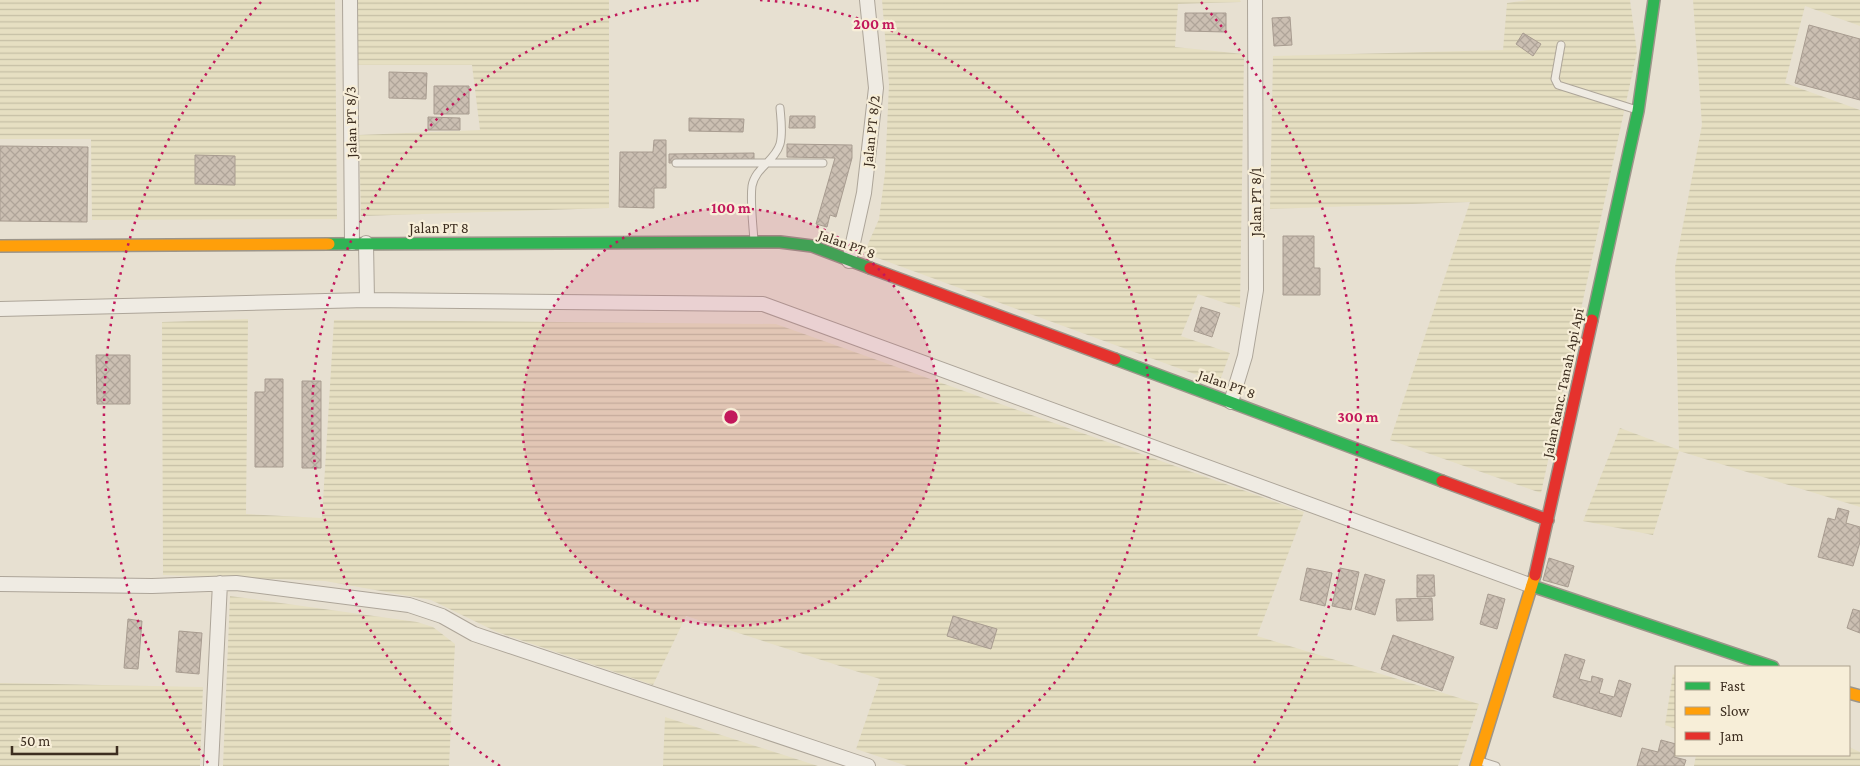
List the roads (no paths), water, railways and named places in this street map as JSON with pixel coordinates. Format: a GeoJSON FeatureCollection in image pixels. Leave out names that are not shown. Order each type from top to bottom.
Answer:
{"type":"FeatureCollection","features":[{"type":"Feature","properties":{"kind":"street","name":"Jalan PT 8/3"},"geometry":{"type":"LineString","coordinates":[[350,0],[361,248],[366,293]]}},
{"type":"Feature","properties":{"kind":"street","name":"Jalan PT 8/2"},"geometry":{"type":"LineString","coordinates":[[849,261],[864,193],[876,88],[867,0]]}},
{"type":"Feature","properties":{"kind":"street","name":"Jalan PT 8/1"},"geometry":{"type":"LineString","coordinates":[[1231,402],[1246,356],[1256,290],[1255,0]]}},
{"type":"Feature","properties":{"kind":"street","name":"Jalan Ranc. Tanah Api Api"},"geometry":{"type":"LineString","coordinates":[[1477,763],[1532,586],[1548,520],[1638,110],[1654,0]]}},
{"type":"Feature","properties":{"kind":"street","name":"Jalan PT 8"},"geometry":{"type":"LineString","coordinates":[[0,246],[361,248],[754,242],[780,242],[812,246],[1548,520]]}},
{"type":"Feature","properties":{"kind":"street"},"geometry":{"type":"LineString","coordinates":[[0,309],[366,293],[763,304],[1532,586],[1770,666]]}},
{"type":"Feature","properties":{"kind":"street"},"geometry":{"type":"LineString","coordinates":[[0,584],[152,586],[236,583],[409,605],[442,616],[474,634],[868,766]]}},
{"type":"Feature","properties":{"kind":"street"},"geometry":{"type":"LineString","coordinates":[[211,766],[220,584]]}},
{"type":"Feature","properties":{"kind":"lane"},"geometry":{"type":"LineString","coordinates":[[1561,45],[1555,79],[1558,85],[1638,110]]}},
{"type":"Feature","properties":{"kind":"lane"},"geometry":{"type":"LineString","coordinates":[[754,242],[752,185],[758,171],[768,163],[780,145],[780,108]]}},
{"type":"Feature","properties":{"kind":"lane"},"geometry":{"type":"LineString","coordinates":[[676,163],[824,163]]}},
{"type":"Feature","properties":{"kind":"lane"},"geometry":{"type":"LineString","coordinates":[[1477,763],[1496,766]]}}]}
